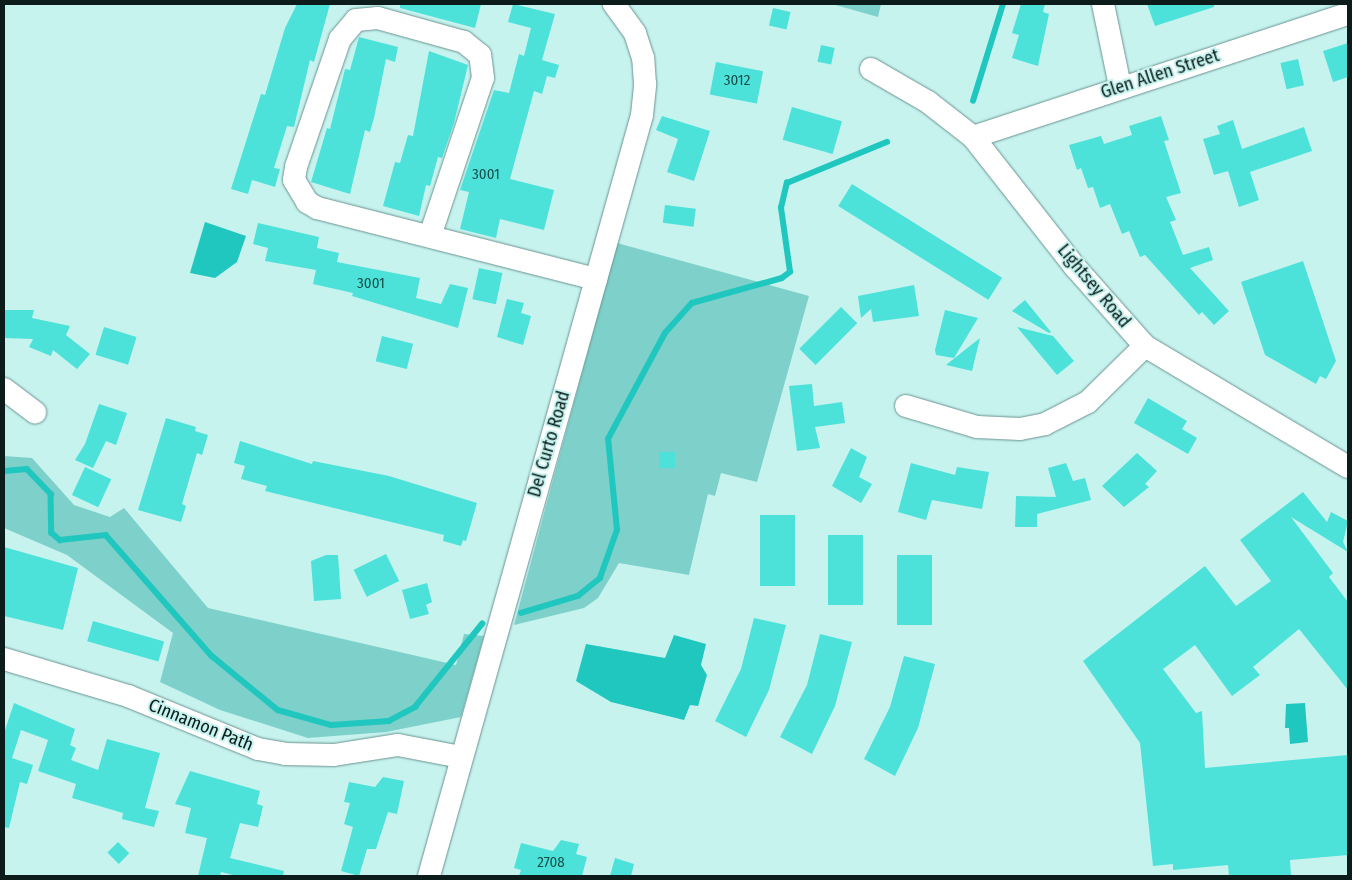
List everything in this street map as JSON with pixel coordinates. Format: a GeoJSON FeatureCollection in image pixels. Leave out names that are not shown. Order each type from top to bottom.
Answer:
{"type":"FeatureCollection","features":[{"type":"Feature","properties":{"kind":"street"},"geometry":{"type":"LineString","coordinates":[[1103,4],[1120,86]]}},
{"type":"Feature","properties":{"kind":"street","name":"Del Curto Road"},"geometry":{"type":"LineString","coordinates":[[429,876],[642,115],[645,84],[635,33],[619,8]]}},
{"type":"Feature","properties":{"kind":"street","name":"Glen Allen Street"},"geometry":{"type":"LineString","coordinates":[[973,137],[1120,86],[1348,14]]}},
{"type":"Feature","properties":{"kind":"street"},"geometry":{"type":"LineString","coordinates":[[430,236],[483,78],[480,55],[464,42],[378,18],[356,20],[340,39],[294,180],[303,198],[317,208],[596,279]]}},
{"type":"Feature","properties":{"kind":"street","name":"Lightsey Road"},"geometry":{"type":"LineString","coordinates":[[871,69],[928,102],[973,137],[1088,282],[1145,346],[1348,466]]}},
{"type":"Feature","properties":{"kind":"street"},"geometry":{"type":"LineString","coordinates":[[906,406],[977,427],[1020,429],[1044,424],[1088,402],[1145,346]]}},
{"type":"Feature","properties":{"kind":"street"},"geometry":{"type":"LineString","coordinates":[[4,389],[35,412]]}},
{"type":"Feature","properties":{"kind":"street","name":"Cinnamon Path"},"geometry":{"type":"LineString","coordinates":[[4,659],[128,696],[258,749],[285,754],[334,755],[398,745],[461,757]]}},
{"type":"Feature","properties":{"kind":"shaded area"},"geometry":{"type":"Polygon","coordinates":[[[832,4],[881,4],[878,17],[832,4]]]}},
{"type":"Feature","properties":{"kind":"shaded area"},"geometry":{"type":"Polygon","coordinates":[[[205,222],[246,236],[237,262],[215,278],[190,273],[205,222]]]}},
{"type":"Feature","properties":{"kind":"shaded area"},"geometry":{"type":"Polygon","coordinates":[[[617,243],[809,296],[757,482],[721,473],[715,496],[708,494],[689,575],[619,563],[598,598],[584,608],[514,625],[617,243]]]}},
{"type":"Feature","properties":{"kind":"shaded area"},"geometry":{"type":"Polygon","coordinates":[[[4,456],[32,458],[74,505],[110,517],[124,508],[208,608],[456,665],[464,634],[484,636],[461,717],[386,732],[308,738],[220,710],[160,682],[173,633],[67,555],[4,528],[4,456]]]}},
{"type":"Feature","properties":{"kind":"shaded area"},"geometry":{"type":"Polygon","coordinates":[[[674,635],[706,644],[701,665],[707,675],[698,706],[690,705],[684,720],[611,702],[576,681],[586,644],[665,658],[674,635]]]}},
{"type":"Feature","properties":{"kind":"shaded area"},"geometry":{"type":"Polygon","coordinates":[[[1305,703],[1308,742],[1290,744],[1289,728],[1285,728],[1286,704],[1305,703]]]}},
{"type":"Feature","properties":{"kind":"building"},"geometry":{"type":"Polygon","coordinates":[[[297,4],[330,4],[314,62],[310,60],[294,127],[287,126],[274,168],[280,169],[275,187],[252,180],[248,194],[231,189],[261,94],[265,95],[285,28],[297,4]]]}},
{"type":"Feature","properties":{"kind":"building"},"geometry":{"type":"Polygon","coordinates":[[[400,4],[481,4],[475,28],[400,8],[400,4]]]}},
{"type":"Feature","properties":{"kind":"building"},"geometry":{"type":"Polygon","coordinates":[[[513,4],[555,14],[542,60],[559,65],[555,78],[547,76],[542,94],[534,91],[510,179],[554,190],[544,230],[500,219],[496,238],[460,229],[469,192],[460,190],[494,90],[509,93],[519,54],[524,56],[531,28],[508,22],[513,4]]]}},
{"type":"Feature","properties":{"kind":"building"},"geometry":{"type":"Polygon","coordinates":[[[1021,4],[1045,4],[1043,12],[1049,14],[1038,66],[1012,58],[1019,35],[1012,33],[1021,4]]]}},
{"type":"Feature","properties":{"kind":"building"},"geometry":{"type":"Polygon","coordinates":[[[1147,4],[1214,4],[1214,7],[1155,26],[1147,4]]]}},
{"type":"Feature","properties":{"kind":"building"},"geometry":{"type":"Polygon","coordinates":[[[773,8],[791,12],[786,30],[769,26],[773,8]]]}},
{"type":"Feature","properties":{"kind":"building"},"geometry":{"type":"Polygon","coordinates":[[[359,37],[398,47],[395,62],[386,59],[374,118],[370,132],[365,130],[350,194],[311,182],[327,128],[330,129],[345,69],[350,70],[359,37]]]}},
{"type":"Feature","properties":{"kind":"building"},"geometry":{"type":"Polygon","coordinates":[[[1348,43],[1348,77],[1333,82],[1323,51],[1348,43]]]}},
{"type":"Feature","properties":{"kind":"building"},"geometry":{"type":"Polygon","coordinates":[[[821,45],[835,48],[831,65],[817,62],[821,45]]]}},
{"type":"Feature","properties":{"kind":"building"},"geometry":{"type":"Polygon","coordinates":[[[429,51],[468,65],[454,123],[442,158],[438,157],[430,186],[426,185],[419,216],[383,206],[395,162],[400,163],[408,135],[413,136],[429,51]]]}},
{"type":"Feature","properties":{"kind":"building"},"geometry":{"type":"Polygon","coordinates":[[[1298,59],[1304,85],[1287,89],[1280,63],[1298,59]]]}},
{"type":"Feature","properties":{"kind":"building"},"geometry":{"type":"Polygon","coordinates":[[[716,62],[763,71],[757,104],[710,94],[716,62]]]}},
{"type":"Feature","properties":{"kind":"building"},"geometry":{"type":"Polygon","coordinates":[[[792,107],[842,121],[833,154],[783,140],[792,107]]]}},
{"type":"Feature","properties":{"kind":"building"},"geometry":{"type":"Polygon","coordinates":[[[662,116],[710,131],[694,181],[667,172],[678,139],[656,130],[662,116]]]}},
{"type":"Feature","properties":{"kind":"building"},"geometry":{"type":"Polygon","coordinates":[[[1161,116],[1169,140],[1164,141],[1181,193],[1166,197],[1176,220],[1170,222],[1183,255],[1209,247],[1213,260],[1190,268],[1229,311],[1214,325],[1202,312],[1199,315],[1145,255],[1140,257],[1129,231],[1122,234],[1110,204],[1100,208],[1093,187],[1088,188],[1081,168],[1077,170],[1069,145],[1101,136],[1104,144],[1132,135],[1129,126],[1161,116]]]}},
{"type":"Feature","properties":{"kind":"building"},"geometry":{"type":"Polygon","coordinates":[[[1233,120],[1242,149],[1304,127],[1312,151],[1250,172],[1259,200],[1239,207],[1228,171],[1214,175],[1203,139],[1220,134],[1217,126],[1233,120]]]}},
{"type":"Feature","properties":{"kind":"building"},"geometry":{"type":"Polygon","coordinates":[[[852,184],[1002,278],[988,300],[838,206],[852,184]]]}},
{"type":"Feature","properties":{"kind":"building"},"geometry":{"type":"Polygon","coordinates":[[[665,205],[696,209],[694,227],[663,223],[665,205]]]}},
{"type":"Feature","properties":{"kind":"building"},"geometry":{"type":"Polygon","coordinates":[[[258,223],[319,237],[317,248],[339,253],[337,262],[420,278],[416,298],[441,304],[450,284],[468,288],[458,328],[352,296],[353,293],[313,284],[316,270],[265,261],[268,248],[253,244],[258,223]]]}},
{"type":"Feature","properties":{"kind":"building"},"geometry":{"type":"Polygon","coordinates":[[[1303,261],[1336,361],[1326,379],[1320,376],[1316,384],[1265,355],[1241,282],[1303,261]]]}},
{"type":"Feature","properties":{"kind":"building"},"geometry":{"type":"Polygon","coordinates":[[[479,268],[502,273],[496,304],[472,299],[479,268]]]}},
{"type":"Feature","properties":{"kind":"building"},"geometry":{"type":"Polygon","coordinates":[[[914,285],[919,316],[873,322],[871,309],[861,318],[858,296],[914,285]]]}},
{"type":"Feature","properties":{"kind":"building"},"geometry":{"type":"Polygon","coordinates":[[[507,299],[524,303],[521,313],[531,316],[523,345],[497,337],[507,299]]]}},
{"type":"Feature","properties":{"kind":"building"},"geometry":{"type":"Polygon","coordinates":[[[1025,300],[1051,332],[1049,333],[1012,311],[1025,300]]]}},
{"type":"Feature","properties":{"kind":"building"},"geometry":{"type":"Polygon","coordinates":[[[841,307],[857,323],[816,365],[799,349],[841,307]]]}},
{"type":"Feature","properties":{"kind":"building"},"geometry":{"type":"Polygon","coordinates":[[[4,310],[34,310],[32,318],[70,326],[66,335],[90,354],[77,369],[53,350],[51,356],[29,347],[33,339],[4,338],[4,310]]]}},
{"type":"Feature","properties":{"kind":"building"},"geometry":{"type":"Polygon","coordinates":[[[945,310],[978,318],[954,358],[936,355],[935,350],[945,310]]]}},
{"type":"Feature","properties":{"kind":"building"},"geometry":{"type":"Polygon","coordinates":[[[104,327],[137,337],[128,365],[96,355],[104,327]]]}},
{"type":"Feature","properties":{"kind":"building"},"geometry":{"type":"Polygon","coordinates":[[[1017,327],[1053,336],[1074,361],[1057,375],[1017,327]]]}},
{"type":"Feature","properties":{"kind":"building"},"geometry":{"type":"Polygon","coordinates":[[[382,336],[413,344],[407,369],[376,361],[382,336]]]}},
{"type":"Feature","properties":{"kind":"building"},"geometry":{"type":"Polygon","coordinates":[[[980,338],[972,371],[946,365],[966,349],[980,338]]]}},
{"type":"Feature","properties":{"kind":"building"},"geometry":{"type":"Polygon","coordinates":[[[812,384],[814,406],[842,402],[845,423],[815,427],[820,448],[797,451],[789,386],[812,384]]]}},
{"type":"Feature","properties":{"kind":"building"},"geometry":{"type":"Polygon","coordinates":[[[1148,398],[1187,421],[1182,429],[1197,438],[1188,454],[1134,423],[1148,398]]]}},
{"type":"Feature","properties":{"kind":"building"},"geometry":{"type":"Polygon","coordinates":[[[99,404],[127,413],[116,445],[106,441],[93,468],[75,460],[85,444],[99,404]]]}},
{"type":"Feature","properties":{"kind":"building"},"geometry":{"type":"Polygon","coordinates":[[[166,418],[196,427],[195,431],[208,435],[202,455],[197,453],[182,504],[186,506],[181,522],[138,510],[166,418]]]}},
{"type":"Feature","properties":{"kind":"building"},"geometry":{"type":"Polygon","coordinates":[[[240,441],[312,464],[313,461],[389,476],[477,503],[466,541],[463,540],[461,546],[443,541],[444,535],[265,491],[267,486],[241,479],[245,466],[234,463],[240,441]]]}},
{"type":"Feature","properties":{"kind":"building"},"geometry":{"type":"Polygon","coordinates":[[[851,448],[867,457],[859,477],[872,484],[861,503],[832,486],[851,448]]]}},
{"type":"Feature","properties":{"kind":"building"},"geometry":{"type":"Polygon","coordinates":[[[659,452],[675,452],[675,468],[659,468],[659,452]]]}},
{"type":"Feature","properties":{"kind":"building"},"geometry":{"type":"Polygon","coordinates":[[[1137,453],[1157,471],[1145,484],[1149,487],[1124,507],[1102,486],[1137,453]]]}},
{"type":"Feature","properties":{"kind":"building"},"geometry":{"type":"Polygon","coordinates":[[[911,463],[955,475],[957,467],[989,472],[982,509],[932,500],[926,520],[898,512],[911,463]]]}},
{"type":"Feature","properties":{"kind":"building"},"geometry":{"type":"Polygon","coordinates":[[[1066,463],[1073,481],[1085,478],[1091,500],[1037,514],[1037,527],[1015,527],[1016,496],[1056,497],[1048,468],[1066,463]]]}},
{"type":"Feature","properties":{"kind":"building"},"geometry":{"type":"Polygon","coordinates":[[[85,467],[111,479],[98,507],[72,495],[85,467]]]}},
{"type":"Feature","properties":{"kind":"building"},"geometry":{"type":"Polygon","coordinates":[[[1303,492],[1327,522],[1331,512],[1348,521],[1343,542],[1348,552],[1291,517],[1333,573],[1329,577],[1348,602],[1348,690],[1299,629],[1253,667],[1260,675],[1232,696],[1195,645],[1163,669],[1196,713],[1202,711],[1205,768],[1348,755],[1348,855],[1290,860],[1291,876],[1229,876],[1228,865],[1173,870],[1173,864],[1153,866],[1140,743],[1083,661],[1205,566],[1236,606],[1271,581],[1240,540],[1303,492]]]}},
{"type":"Feature","properties":{"kind":"building"},"geometry":{"type":"Polygon","coordinates":[[[760,515],[795,515],[795,586],[760,586],[760,515]]]}},
{"type":"Feature","properties":{"kind":"building"},"geometry":{"type":"Polygon","coordinates":[[[828,535],[863,535],[863,605],[828,605],[828,535]]]}},
{"type":"Feature","properties":{"kind":"building"},"geometry":{"type":"Polygon","coordinates":[[[4,547],[78,568],[63,630],[4,616],[4,547]]]}},
{"type":"Feature","properties":{"kind":"building"},"geometry":{"type":"Polygon","coordinates":[[[386,554],[399,581],[367,597],[354,570],[386,554]]]}},
{"type":"Feature","properties":{"kind":"building"},"geometry":{"type":"Polygon","coordinates":[[[326,555],[338,555],[341,599],[314,601],[311,561],[326,555]]]}},
{"type":"Feature","properties":{"kind":"building"},"geometry":{"type":"Polygon","coordinates":[[[897,555],[932,555],[932,625],[897,625],[897,555]]]}},
{"type":"Feature","properties":{"kind":"building"},"geometry":{"type":"Polygon","coordinates":[[[427,583],[432,602],[426,605],[429,614],[410,619],[402,590],[427,583]]]}},
{"type":"Feature","properties":{"kind":"building"},"geometry":{"type":"Polygon","coordinates":[[[754,618],[786,625],[769,690],[746,737],[715,721],[741,669],[754,618]]]}},
{"type":"Feature","properties":{"kind":"building"},"geometry":{"type":"Polygon","coordinates":[[[93,621],[164,641],[158,662],[87,641],[93,621]]]}},
{"type":"Feature","properties":{"kind":"building"},"geometry":{"type":"Polygon","coordinates":[[[820,634],[852,642],[835,706],[812,754],[780,737],[807,685],[820,634]]]}},
{"type":"Feature","properties":{"kind":"building"},"geometry":{"type":"Polygon","coordinates":[[[904,656],[935,664],[918,728],[895,776],[864,759],[890,707],[904,656]]]}},
{"type":"Feature","properties":{"kind":"building"},"geometry":{"type":"Polygon","coordinates":[[[14,703],[75,729],[70,745],[76,748],[71,760],[98,770],[107,739],[160,753],[145,808],[159,811],[154,827],[122,819],[123,813],[72,798],[76,784],[38,771],[48,740],[21,730],[12,758],[33,765],[27,784],[20,782],[9,828],[4,827],[4,733],[14,703]]]}},
{"type":"Feature","properties":{"kind":"building"},"geometry":{"type":"Polygon","coordinates":[[[190,771],[260,791],[257,804],[263,806],[258,827],[240,823],[230,858],[284,871],[283,876],[237,876],[221,872],[220,876],[198,876],[207,838],[185,833],[191,808],[175,804],[190,771]]]}},
{"type":"Feature","properties":{"kind":"building"},"geometry":{"type":"Polygon","coordinates":[[[383,777],[404,781],[397,814],[388,812],[376,849],[367,849],[359,876],[341,871],[353,827],[344,824],[350,803],[344,802],[349,782],[375,787],[383,777]]]}},
{"type":"Feature","properties":{"kind":"building"},"geometry":{"type":"Polygon","coordinates":[[[561,840],[579,844],[576,854],[587,857],[582,876],[519,876],[521,870],[514,868],[521,843],[553,851],[561,840]]]}},
{"type":"Feature","properties":{"kind":"building"},"geometry":{"type":"Polygon","coordinates":[[[118,842],[129,853],[119,864],[107,853],[118,842]]]}},
{"type":"Feature","properties":{"kind":"building"},"geometry":{"type":"Polygon","coordinates":[[[615,858],[634,864],[631,876],[610,876],[615,858]]]}},
{"type":"Feature","properties":{"kind":"waterway"},"geometry":{"type":"LineString","coordinates":[[973,101],[1003,4]]}},
{"type":"Feature","properties":{"kind":"waterway"},"geometry":{"type":"LineString","coordinates":[[521,613],[578,596],[600,578],[617,530],[608,439],[665,333],[692,303],[782,278],[790,272],[781,208],[787,183],[887,142]]}},
{"type":"Feature","properties":{"kind":"waterway"},"geometry":{"type":"LineString","coordinates":[[4,471],[27,469],[51,494],[52,533],[60,540],[106,535],[212,656],[278,710],[331,725],[389,721],[415,707],[482,624]]}}]}
